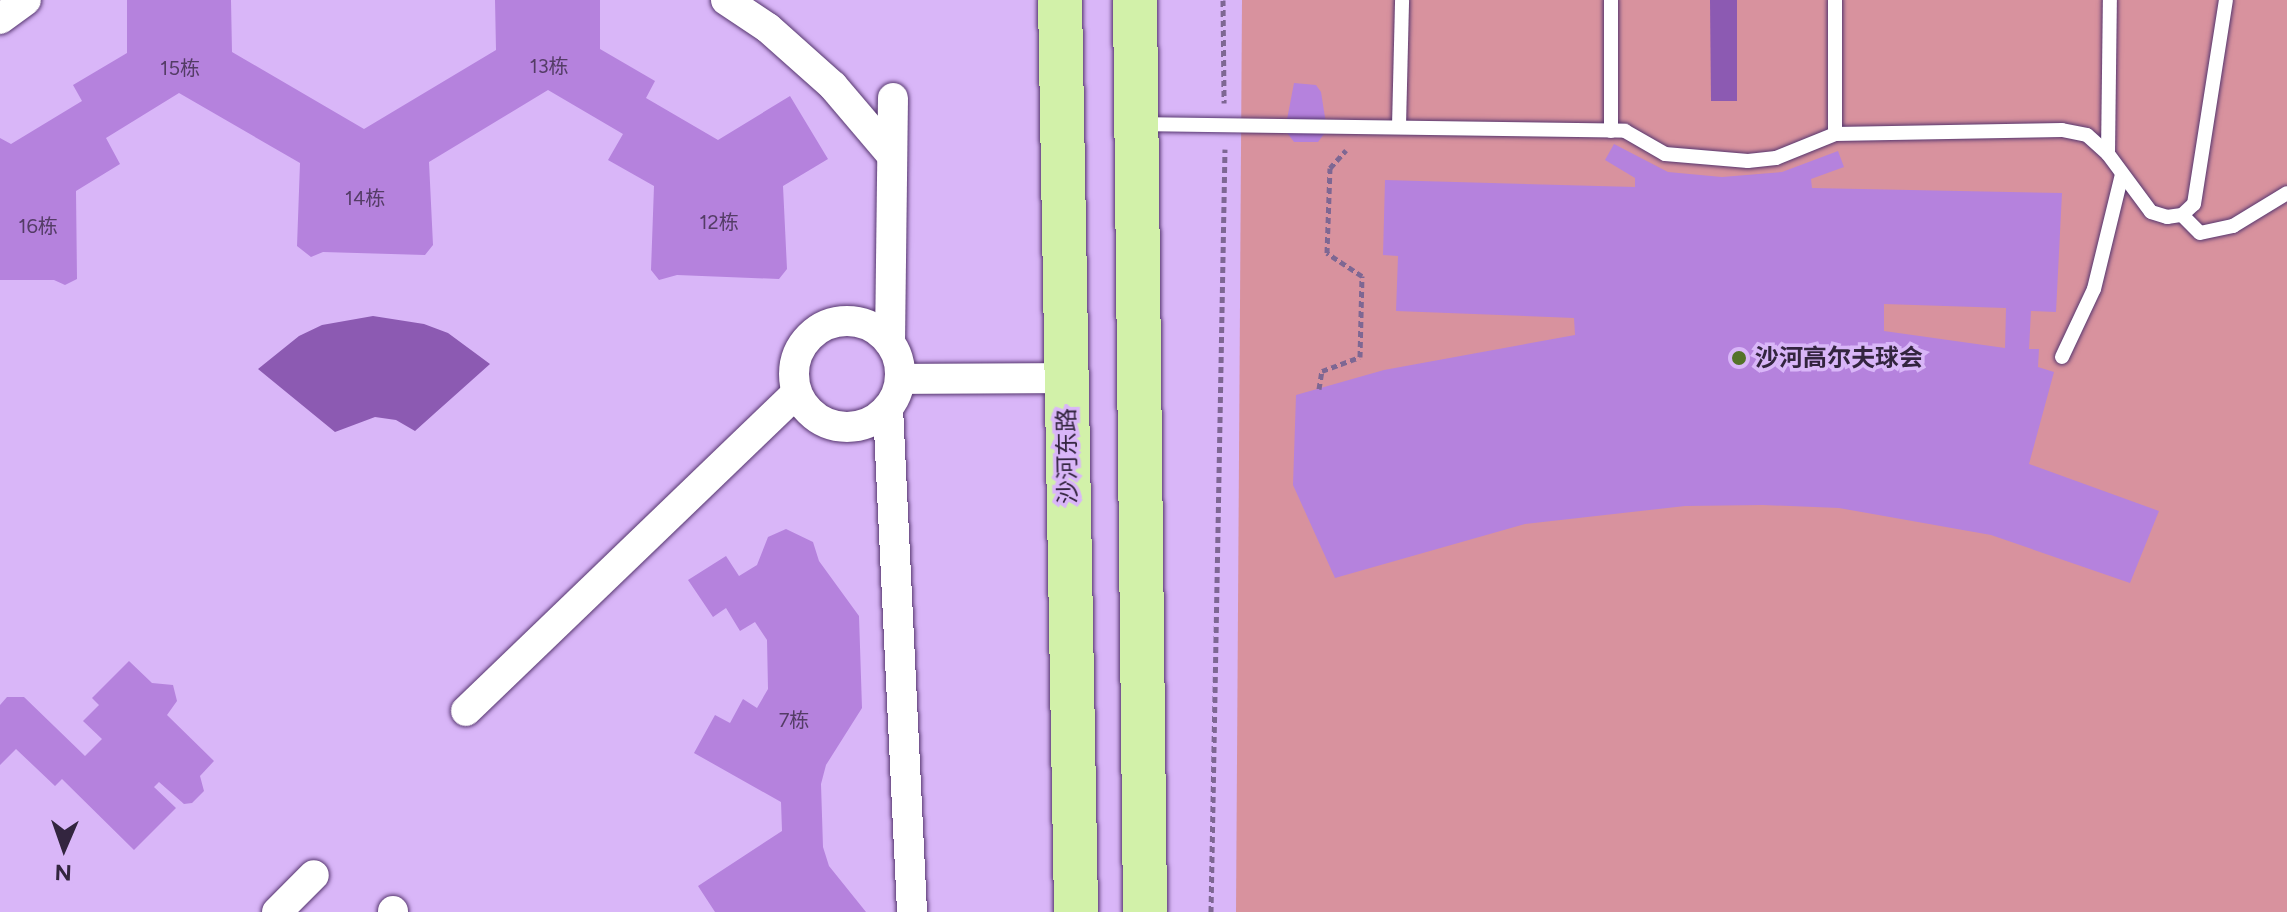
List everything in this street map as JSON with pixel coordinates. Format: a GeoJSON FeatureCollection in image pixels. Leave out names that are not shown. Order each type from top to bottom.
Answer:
{"type":"FeatureCollection","features":[{"type":"Feature","properties":{"kind":"main road","name":"沙河东路"},"geometry":{"type":"LineString","coordinates":[[1060,0],[1076,912]]}},
{"type":"Feature","properties":{"kind":"main road"},"geometry":{"type":"LineString","coordinates":[[1135,0],[1145,912]]}},
{"type":"Feature","properties":{"kind":"street"},"geometry":{"type":"LineString","coordinates":[[0,19],[26,0]]}},
{"type":"Feature","properties":{"kind":"street"},"geometry":{"type":"LineString","coordinates":[[726,0],[768,28],[833,86],[890,153]]}},
{"type":"Feature","properties":{"kind":"street"},"geometry":{"type":"LineString","coordinates":[[893,98],[890,343],[900,379],[888,408],[912,912]]}},
{"type":"Feature","properties":{"kind":"street"},"geometry":{"type":"LineString","coordinates":[[888,408],[857,426],[838,427],[806,409],[797,393],[795,360],[814,332],[829,324],[862,323],[890,343]]}},
{"type":"Feature","properties":{"kind":"street"},"geometry":{"type":"LineString","coordinates":[[900,379],[1065,378]]}},
{"type":"Feature","properties":{"kind":"street"},"geometry":{"type":"LineString","coordinates":[[466,711],[797,393]]}},
{"type":"Feature","properties":{"kind":"street"},"geometry":{"type":"LineString","coordinates":[[277,912],[314,875]]}},
{"type":"Feature","properties":{"kind":"lane"},"geometry":{"type":"LineString","coordinates":[[1399,126],[1402,0]]}},
{"type":"Feature","properties":{"kind":"lane"},"geometry":{"type":"LineString","coordinates":[[1611,0],[1611,131]]}},
{"type":"Feature","properties":{"kind":"lane"},"geometry":{"type":"LineString","coordinates":[[1835,0],[1835,134]]}},
{"type":"Feature","properties":{"kind":"lane"},"geometry":{"type":"LineString","coordinates":[[2108,154],[2110,0]]}},
{"type":"Feature","properties":{"kind":"lane"},"geometry":{"type":"LineString","coordinates":[[2182,215],[2194,204],[2200,138],[2226,0]]}},
{"type":"Feature","properties":{"kind":"lane"},"geometry":{"type":"LineString","coordinates":[[1137,124],[1625,131],[1665,154],[1736,161],[1776,158],[1835,134],[2062,130],[2087,135],[2108,154],[2151,212],[2182,215],[2200,233],[2233,226],[2287,193]]}},
{"type":"Feature","properties":{"kind":"lane"},"geometry":{"type":"LineString","coordinates":[[2062,357],[2094,289],[2122,174]]}},
{"type":"Feature","properties":{"kind":"path"},"geometry":{"type":"LineString","coordinates":[[1211,912],[1225,124],[1223,0]]}},
{"type":"Feature","properties":{"kind":"path"},"geometry":{"type":"LineString","coordinates":[[1319,389],[1322,371],[1360,357],[1362,276],[1327,253],[1330,168],[1369,126]]}},
{"type":"Feature","properties":{"kind":"shaded area","name":"沙河高尔夫球会"},"geometry":{"type":"Polygon","coordinates":[[[1242,0],[2287,0],[2287,912],[1236,912],[1242,0]]]}},
{"type":"Feature","properties":{"kind":"shaded area"},"geometry":{"type":"Polygon","coordinates":[[[1710,0],[1737,0],[1737,101],[1711,101],[1710,0]]]}},
{"type":"Feature","properties":{"kind":"shaded area"},"geometry":{"type":"Polygon","coordinates":[[[373,316],[424,324],[448,333],[490,364],[415,431],[396,420],[375,417],[335,432],[258,369],[299,336],[322,325],[373,316]]]}},
{"type":"Feature","properties":{"kind":"building"},"geometry":{"type":"Polygon","coordinates":[[[127,0],[231,0],[232,52],[364,129],[496,50],[495,0],[600,0],[600,49],[655,81],[646,98],[718,140],[790,96],[828,159],[783,186],[787,269],[779,279],[677,275],[659,280],[651,270],[654,186],[608,160],[623,134],[548,90],[429,162],[433,245],[425,255],[323,252],[311,257],[297,246],[300,163],[179,93],[106,138],[120,164],[76,191],[77,279],[65,285],[54,280],[0,280],[0,138],[11,144],[82,101],[73,85],[127,53],[127,0]]]}},
{"type":"Feature","properties":{"kind":"building"},"geometry":{"type":"Polygon","coordinates":[[[1294,83],[1316,85],[1321,92],[1327,130],[1318,142],[1294,142],[1285,130],[1294,83]]]}},
{"type":"Feature","properties":{"kind":"building","name":"沙河高尔夫球会"},"geometry":{"type":"Polygon","coordinates":[[[1614,144],[1668,172],[1722,177],[1782,172],[1838,151],[1844,167],[1811,179],[1812,188],[2062,193],[2056,312],[2031,311],[2029,349],[2039,349],[2038,367],[2054,372],[2029,464],[2159,511],[2130,583],[1991,535],[1839,508],[1763,505],[1685,506],[1525,524],[1335,578],[1293,485],[1296,395],[1384,370],[1575,335],[1574,318],[1396,311],[1398,256],[1383,255],[1385,180],[1635,187],[1635,178],[1605,160],[1614,144]],[[1884,304],[1884,331],[2005,348],[2006,308],[1884,304]]]}},
{"type":"Feature","properties":{"kind":"building"},"geometry":{"type":"Polygon","coordinates":[[[786,529],[813,542],[819,561],[859,616],[862,708],[826,765],[821,784],[823,847],[829,866],[866,912],[715,912],[698,886],[782,831],[781,802],[694,753],[715,715],[730,723],[743,699],[757,708],[768,689],[767,640],[755,622],[740,631],[726,608],[713,617],[688,580],[726,556],[739,576],[757,565],[768,537],[786,529]]]}},
{"type":"Feature","properties":{"kind":"building"},"geometry":{"type":"Polygon","coordinates":[[[129,661],[152,683],[173,685],[177,701],[167,715],[214,761],[200,776],[204,791],[192,803],[184,804],[159,782],[154,787],[176,808],[134,850],[62,779],[55,786],[16,749],[0,765],[0,705],[7,697],[24,697],[85,756],[102,739],[83,721],[99,705],[92,698],[129,661]]]}},
{"type":"Feature","properties":{"kind":"place","name":"沙河高尔夫球会"},"geometry":{"type":"Point","coordinates":[1739,358]}}]}
